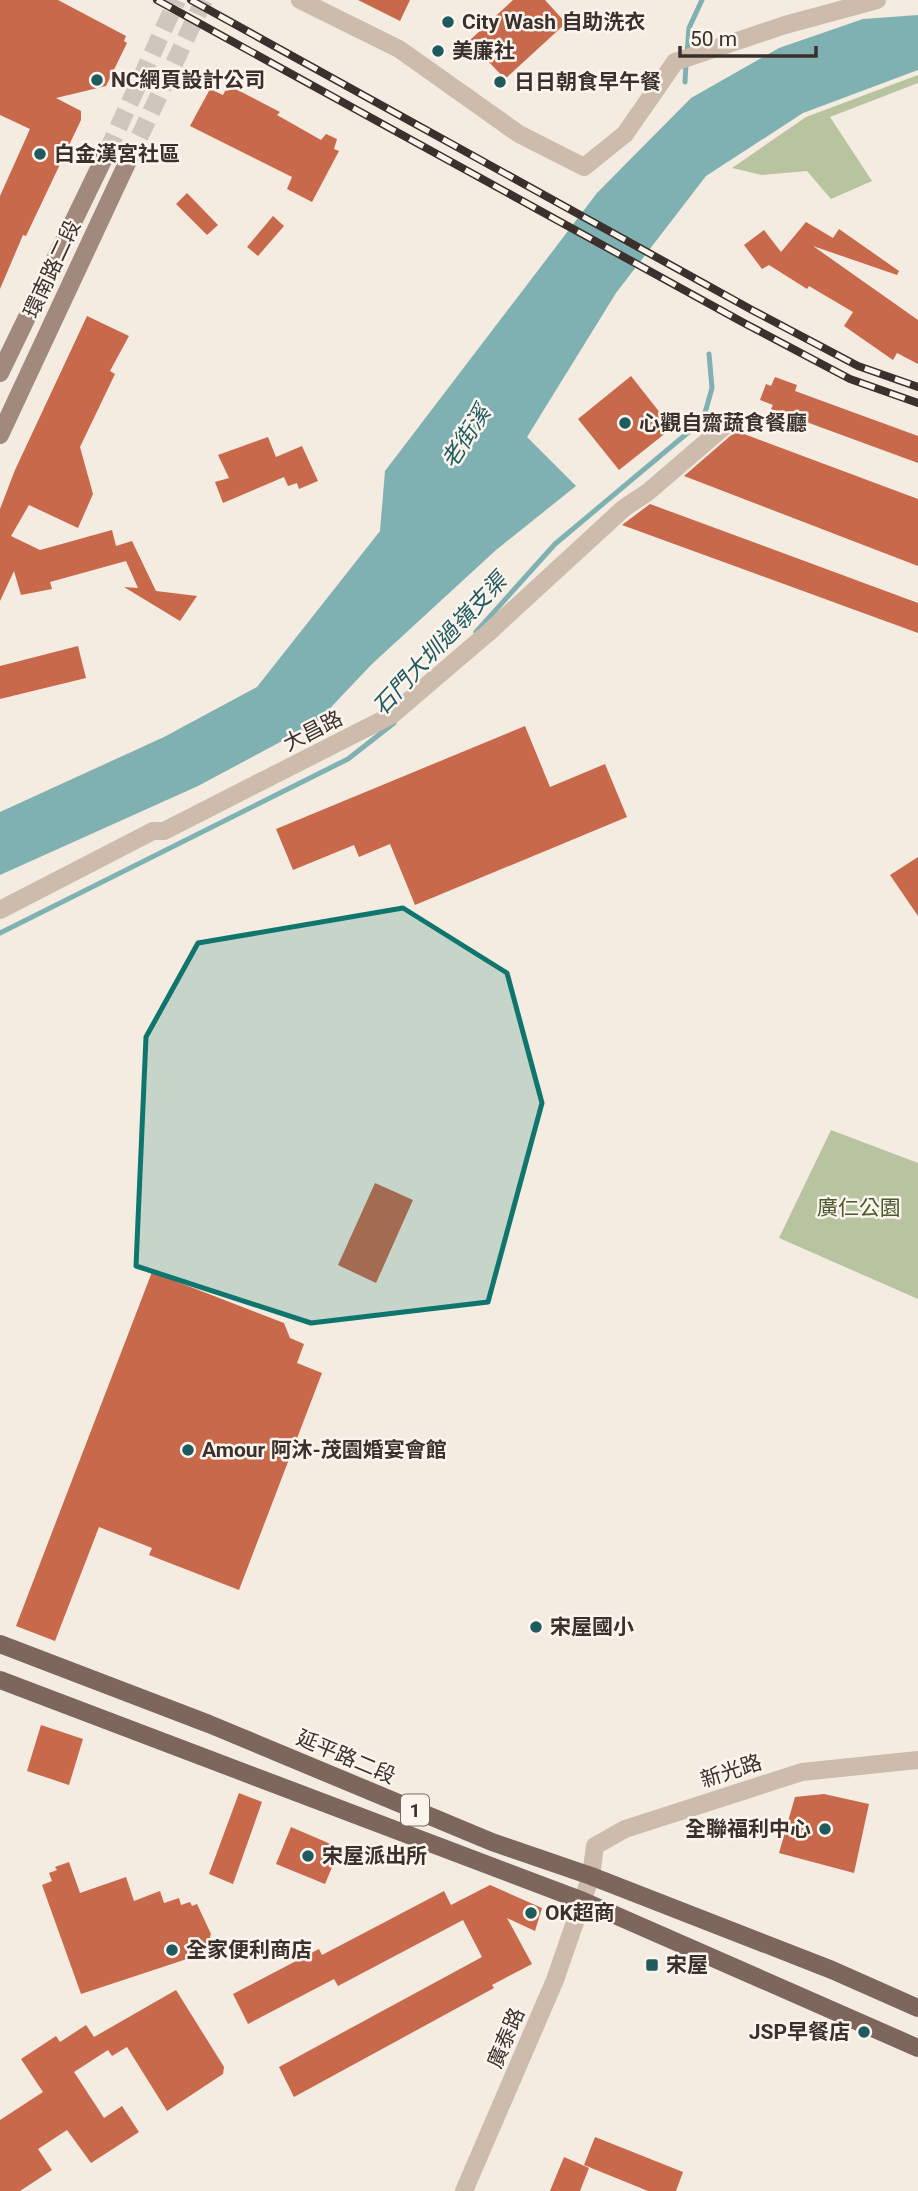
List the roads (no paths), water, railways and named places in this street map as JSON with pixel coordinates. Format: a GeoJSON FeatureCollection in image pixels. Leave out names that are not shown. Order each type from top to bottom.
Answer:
{"type":"FeatureCollection","features":[{"type":"Feature","properties":{"kind":"main road","name":"環南路二段"},"geometry":{"type":"LineString","coordinates":[[0,373],[107,152]]}},
{"type":"Feature","properties":{"kind":"main road","name":"環南路二段"},"geometry":{"type":"LineString","coordinates":[[0,435],[128,161]]}},
{"type":"Feature","properties":{"kind":"main road"},"geometry":{"type":"LineString","coordinates":[[47,278],[68,288]]}},
{"type":"Feature","properties":{"kind":"main road","name":"延平路二段"},"geometry":{"type":"LineString","coordinates":[[0,1644],[209,1724],[492,1842],[591,1876],[832,1970],[918,2008]]}},
{"type":"Feature","properties":{"kind":"main road","name":"1"},"geometry":{"type":"LineString","coordinates":[[0,1679],[583,1901],[918,2048]]}},
{"type":"Feature","properties":{"kind":"street"},"geometry":{"type":"LineString","coordinates":[[300,0],[399,49],[519,134],[584,167],[625,134],[676,62],[864,1],[877,0]]}},
{"type":"Feature","properties":{"kind":"street","name":"大昌路"},"geometry":{"type":"LineString","coordinates":[[0,911],[153,831],[164,831],[392,715],[624,508],[648,492],[733,419]]}},
{"type":"Feature","properties":{"kind":"street","name":"新光路"},"geometry":{"type":"LineString","coordinates":[[591,1876],[595,1846],[625,1829],[802,1772],[918,1760]]}},
{"type":"Feature","properties":{"kind":"street","name":"廣泰路"},"geometry":{"type":"LineString","coordinates":[[464,2191],[555,1980],[591,1876]]}},
{"type":"Feature","properties":{"kind":"water","name":"老街溪"},"geometry":{"type":"Polygon","coordinates":[[[918,15],[918,70],[803,113],[706,176],[616,293],[527,437],[576,486],[496,550],[372,664],[316,723],[198,786],[0,875],[0,812],[164,737],[257,687],[380,531],[385,471],[597,193],[691,98],[779,48],[863,19],[918,15]]]}},
{"type":"Feature","properties":{"kind":"waterway","name":"石門大圳過嶺支渠"},"geometry":{"type":"LineString","coordinates":[[687,53],[689,28],[702,0]]}},
{"type":"Feature","properties":{"kind":"waterway","name":"石門大圳過嶺支渠"},"geometry":{"type":"LineString","coordinates":[[685,82],[686,63]]}},
{"type":"Feature","properties":{"kind":"waterway","name":"石門大圳過嶺支渠"},"geometry":{"type":"LineString","coordinates":[[476,632],[555,544],[703,420],[712,388],[709,354]]}},
{"type":"Feature","properties":{"kind":"waterway","name":"石門大圳過嶺支渠"},"geometry":{"type":"LineString","coordinates":[[0,933],[348,759],[394,723]]}},
{"type":"Feature","properties":{"kind":"tunnel"},"geometry":{"type":"LineString","coordinates":[[107,152],[177,0]]}},
{"type":"Feature","properties":{"kind":"tunnel"},"geometry":{"type":"LineString","coordinates":[[128,161],[204,0]]}},
{"type":"Feature","properties":{"kind":"railway"},"geometry":{"type":"LineString","coordinates":[[157,0],[744,323],[850,379],[918,403]]}},
{"type":"Feature","properties":{"kind":"railway"},"geometry":{"type":"LineString","coordinates":[[191,0],[752,310],[858,366],[918,387]]}},
{"type":"Feature","properties":{"kind":"place","name":"City Wash 自助洗衣"},"geometry":{"type":"Point","coordinates":[448,22]}},
{"type":"Feature","properties":{"kind":"place","name":"美廉社"},"geometry":{"type":"Point","coordinates":[438,51]}},
{"type":"Feature","properties":{"kind":"place","name":"NC網頁設計公司"},"geometry":{"type":"Point","coordinates":[97,80]}},
{"type":"Feature","properties":{"kind":"place","name":"日日朝食早午餐"},"geometry":{"type":"Point","coordinates":[500,82]}},
{"type":"Feature","properties":{"kind":"place","name":"白金漢宮社區"},"geometry":{"type":"Point","coordinates":[40,154]}},
{"type":"Feature","properties":{"kind":"place","name":"心觀自齋蔬食餐廳"},"geometry":{"type":"Point","coordinates":[625,423]}},
{"type":"Feature","properties":{"kind":"place","name":"Amour 阿沐-茂園婚宴會館"},"geometry":{"type":"Point","coordinates":[188,1450]}},
{"type":"Feature","properties":{"kind":"place","name":"宋屋國小"},"geometry":{"type":"Point","coordinates":[536,1627]}},
{"type":"Feature","properties":{"kind":"place","name":"全聯福利中心"},"geometry":{"type":"Point","coordinates":[825,1829]}},
{"type":"Feature","properties":{"kind":"place","name":"宋屋派出所"},"geometry":{"type":"Point","coordinates":[308,1856]}},
{"type":"Feature","properties":{"kind":"place","name":"OK超商"},"geometry":{"type":"Point","coordinates":[531,1913]}},
{"type":"Feature","properties":{"kind":"place","name":"全家便利商店"},"geometry":{"type":"Point","coordinates":[172,1950]}},
{"type":"Feature","properties":{"kind":"place","name":"宋屋"},"geometry":{"type":"Point","coordinates":[652,1965]}},
{"type":"Feature","properties":{"kind":"place","name":"JSP早餐店"},"geometry":{"type":"Point","coordinates":[864,2032]}},
{"type":"Feature","properties":{"kind":"park label","name":"廣仁公園"},"geometry":{"type":"Point","coordinates":[859,1208]}}]}
